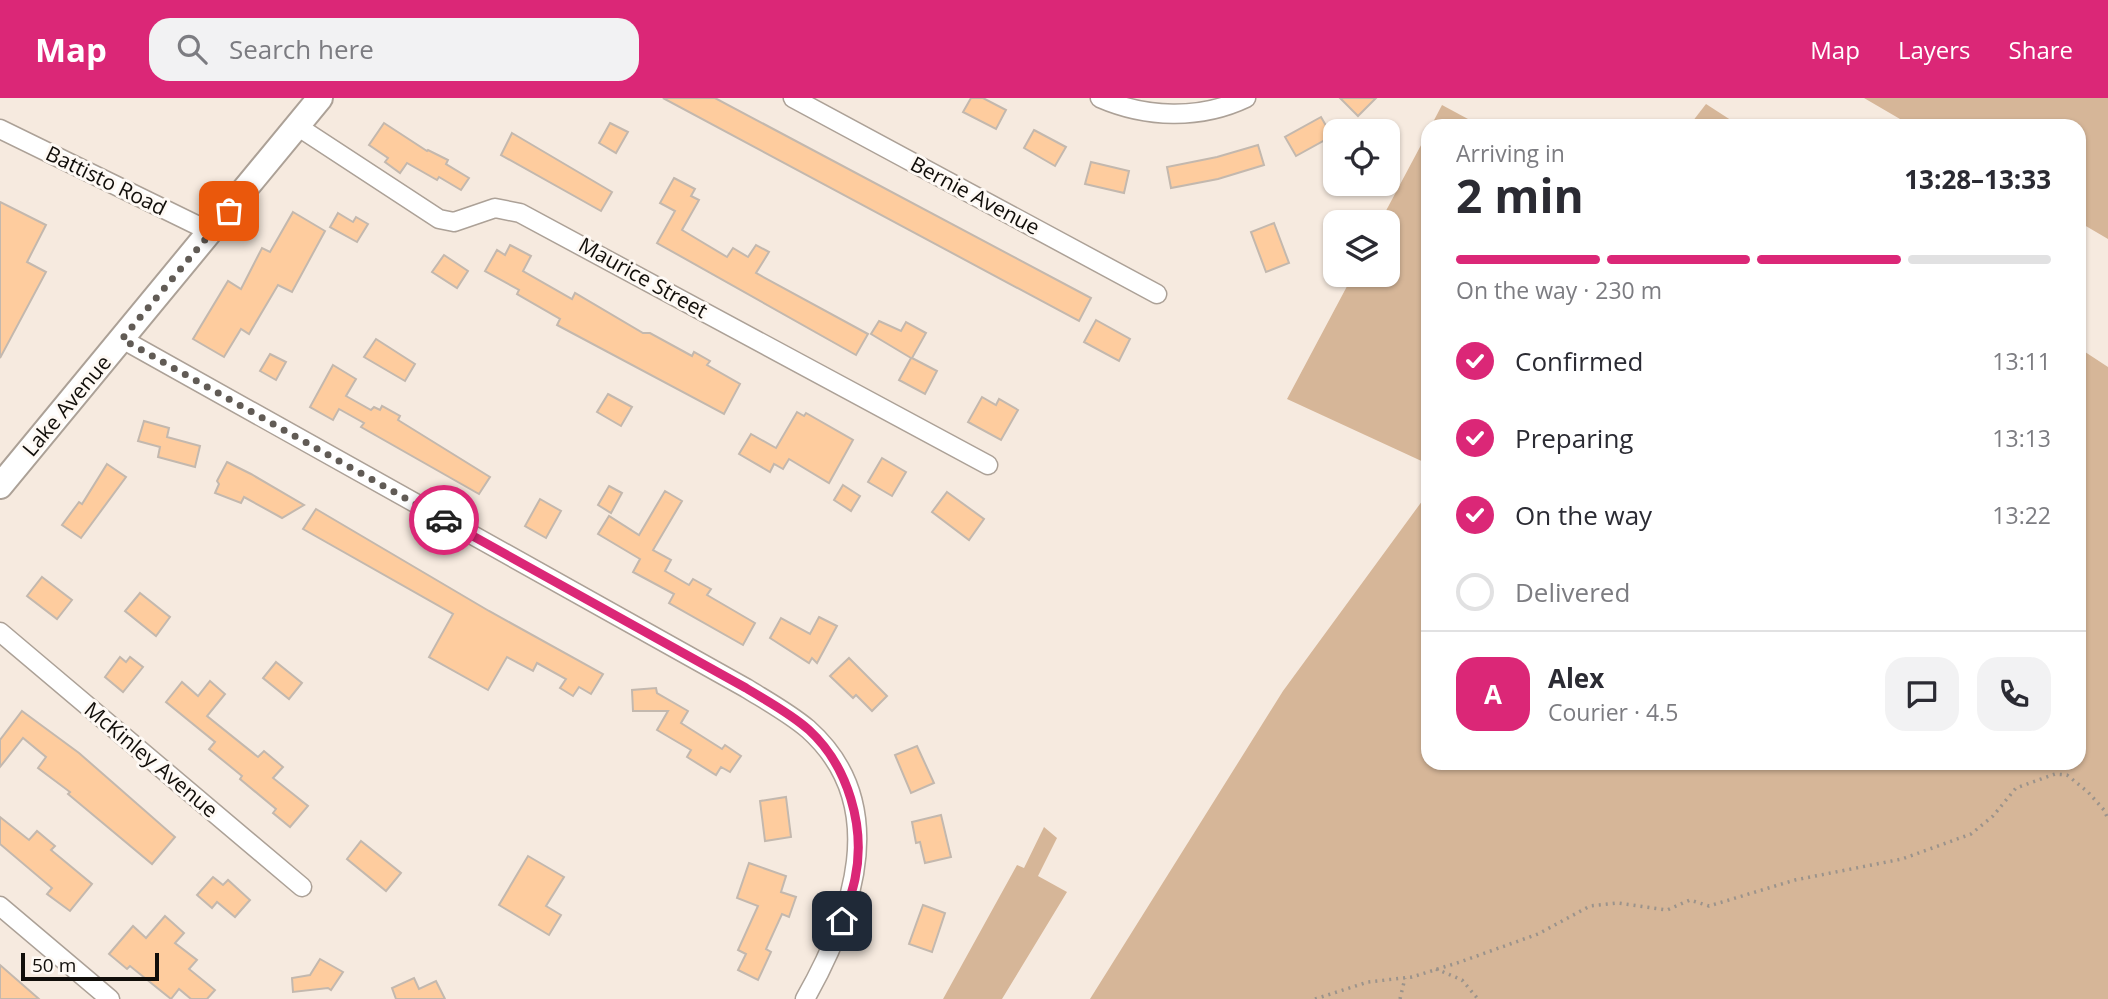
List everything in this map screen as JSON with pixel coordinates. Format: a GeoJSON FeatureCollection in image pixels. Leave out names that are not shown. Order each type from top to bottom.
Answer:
{"type":"FeatureCollection","features":[{"type":"Feature","properties":{"kind":"main road","name":"Lake Avenue"},"geometry":{"type":"LineString","coordinates":[[0,486],[320,98]]}},
{"type":"Feature","properties":{"kind":"street","name":"Bernie Avenue"},"geometry":{"type":"LineString","coordinates":[[793,98],[1157,294]]}},
{"type":"Feature","properties":{"kind":"street"},"geometry":{"type":"LineString","coordinates":[[1100,98],[1129,110],[1179,114],[1229,106],[1246,98]]}},
{"type":"Feature","properties":{"kind":"street","name":"Maurice Street"},"geometry":{"type":"LineString","coordinates":[[297,126],[439,219],[454,222],[495,208],[520,214],[988,466]]}},
{"type":"Feature","properties":{"kind":"street","name":"Battisto Road"},"geometry":{"type":"LineString","coordinates":[[0,129],[211,232]]}},
{"type":"Feature","properties":{"kind":"street"},"geometry":{"type":"LineString","coordinates":[[122,339],[746,688],[809,730],[829,752],[846,782],[855,814],[859,843],[856,878],[842,921],[804,999]]}},
{"type":"Feature","properties":{"kind":"street","name":"McKinley Avenue"},"geometry":{"type":"LineString","coordinates":[[0,632],[302,887]]}},
{"type":"Feature","properties":{"kind":"street"},"geometry":{"type":"LineString","coordinates":[[0,906],[110,999]]}},
{"type":"Feature","properties":{"kind":"path"},"geometry":{"type":"LineString","coordinates":[[1315,999],[1368,982],[1405,978],[1436,970],[1538,934],[1590,906],[1618,903],[1667,910],[1690,900],[1709,906],[1795,880],[1902,859],[1971,834],[1993,816],[2016,788],[2055,774],[2067,775],[2088,792],[2104,810],[2108,819]]}},
{"type":"Feature","properties":{"kind":"path"},"geometry":{"type":"LineString","coordinates":[[1436,970],[1462,980],[1478,999]]}},
{"type":"Feature","properties":{"kind":"path"},"geometry":{"type":"LineString","coordinates":[[1400,999],[1405,978]]}},
{"type":"Feature","properties":{"kind":"shaded area"},"geometry":{"type":"Polygon","coordinates":[[[1864,98],[2108,98],[2108,239],[2086,226],[2086,119],[1900,119],[1864,98]]]}},
{"type":"Feature","properties":{"kind":"shaded area"},"geometry":{"type":"Polygon","coordinates":[[[1706,104],[1729,119],[1694,119],[1706,104]]]}},
{"type":"Feature","properties":{"kind":"shaded area"},"geometry":{"type":"Polygon","coordinates":[[[1442,105],[1468,119],[1435,119],[1442,105]]]}},
{"type":"Feature","properties":{"kind":"shaded area"},"geometry":{"type":"Polygon","coordinates":[[[1421,145],[1421,461],[1287,399],[1347,287],[1400,287],[1400,210],[1386,210],[1394,196],[1400,196],[1400,184],[1421,145]]]}},
{"type":"Feature","properties":{"kind":"shaded area"},"geometry":{"type":"Polygon","coordinates":[[[2086,353],[2108,367],[2108,999],[1090,999],[1283,691],[1421,503],[1421,770],[2086,770],[2086,353]]]}},
{"type":"Feature","properties":{"kind":"shaded area"},"geometry":{"type":"Polygon","coordinates":[[[1044,827],[1057,838],[1038,876],[1067,892],[1002,999],[943,999],[1017,865],[1024,868],[1044,827]]]}},
{"type":"Feature","properties":{"kind":"building"},"geometry":{"type":"Polygon","coordinates":[[[663,98],[715,98],[1091,298],[1079,321],[663,98]]]}},
{"type":"Feature","properties":{"kind":"building"},"geometry":{"type":"Polygon","coordinates":[[[971,98],[983,98],[1006,110],[996,129],[963,112],[971,98]]]}},
{"type":"Feature","properties":{"kind":"building"},"geometry":{"type":"Polygon","coordinates":[[[1340,98],[1376,98],[1358,116],[1340,98]]]}},
{"type":"Feature","properties":{"kind":"building"},"geometry":{"type":"Polygon","coordinates":[[[1321,117],[1323,120],[1323,141],[1296,156],[1285,137],[1321,117]]]}},
{"type":"Feature","properties":{"kind":"building"},"geometry":{"type":"Polygon","coordinates":[[[384,123],[427,151],[448,160],[446,164],[469,178],[461,190],[407,163],[400,173],[385,162],[388,158],[369,145],[384,123]]]}},
{"type":"Feature","properties":{"kind":"building"},"geometry":{"type":"Polygon","coordinates":[[[610,123],[628,132],[616,153],[599,143],[610,123]]]}},
{"type":"Feature","properties":{"kind":"building"},"geometry":{"type":"Polygon","coordinates":[[[1034,130],[1066,147],[1055,166],[1024,148],[1034,130]]]}},
{"type":"Feature","properties":{"kind":"building"},"geometry":{"type":"Polygon","coordinates":[[[512,133],[612,192],[601,211],[501,155],[512,133]]]}},
{"type":"Feature","properties":{"kind":"building"},"geometry":{"type":"Polygon","coordinates":[[[1258,145],[1264,165],[1218,179],[1171,188],[1167,167],[1258,145]]]}},
{"type":"Feature","properties":{"kind":"building"},"geometry":{"type":"Polygon","coordinates":[[[1091,162],[1129,171],[1124,193],[1085,184],[1091,162]]]}},
{"type":"Feature","properties":{"kind":"building"},"geometry":{"type":"Polygon","coordinates":[[[674,178],[695,189],[691,196],[699,200],[682,230],[727,257],[733,248],[748,257],[756,245],[769,252],[756,273],[868,334],[856,355],[657,243],[675,211],[660,203],[674,178]]]}},
{"type":"Feature","properties":{"kind":"building"},"geometry":{"type":"Polygon","coordinates":[[[0,202],[46,225],[27,262],[46,272],[0,358],[0,202]]]}},
{"type":"Feature","properties":{"kind":"building"},"geometry":{"type":"Polygon","coordinates":[[[293,212],[325,231],[292,292],[278,285],[249,334],[241,329],[224,357],[193,339],[228,281],[241,289],[262,248],[270,252],[293,212]]]}},
{"type":"Feature","properties":{"kind":"building"},"geometry":{"type":"Polygon","coordinates":[[[338,213],[353,222],[356,217],[368,224],[357,242],[330,227],[338,213]]]}},
{"type":"Feature","properties":{"kind":"building"},"geometry":{"type":"Polygon","coordinates":[[[1274,223],[1289,263],[1266,272],[1251,232],[1274,223]]]}},
{"type":"Feature","properties":{"kind":"building"},"geometry":{"type":"Polygon","coordinates":[[[510,245],[531,256],[523,271],[572,299],[575,293],[643,333],[650,333],[692,356],[694,352],[710,361],[707,365],[740,384],[724,414],[557,325],[560,319],[517,294],[519,290],[485,271],[497,250],[505,255],[510,245]]]}},
{"type":"Feature","properties":{"kind":"building"},"geometry":{"type":"Polygon","coordinates":[[[444,255],[468,271],[457,288],[432,272],[444,255]]]}},
{"type":"Feature","properties":{"kind":"building"},"geometry":{"type":"Polygon","coordinates":[[[1096,320],[1130,339],[1119,361],[1084,342],[1096,320]]]}},
{"type":"Feature","properties":{"kind":"building"},"geometry":{"type":"Polygon","coordinates":[[[879,321],[901,331],[906,322],[926,333],[912,358],[937,371],[925,394],[899,380],[911,358],[871,334],[879,321]]]}},
{"type":"Feature","properties":{"kind":"building"},"geometry":{"type":"Polygon","coordinates":[[[376,339],[415,364],[405,381],[364,357],[376,339]]]}},
{"type":"Feature","properties":{"kind":"building"},"geometry":{"type":"Polygon","coordinates":[[[270,354],[286,362],[276,380],[260,371],[270,354]]]}},
{"type":"Feature","properties":{"kind":"building"},"geometry":{"type":"Polygon","coordinates":[[[333,365],[356,379],[346,396],[371,410],[374,407],[380,410],[382,406],[400,416],[398,420],[490,477],[479,494],[361,427],[364,423],[339,409],[333,420],[310,407],[333,365]]]}},
{"type":"Feature","properties":{"kind":"building"},"geometry":{"type":"Polygon","coordinates":[[[608,394],[632,407],[621,426],[597,412],[608,394]]]}},
{"type":"Feature","properties":{"kind":"building"},"geometry":{"type":"Polygon","coordinates":[[[982,397],[996,405],[999,399],[1018,410],[1001,440],[968,422],[982,397]]]}},
{"type":"Feature","properties":{"kind":"building"},"geometry":{"type":"Polygon","coordinates":[[[797,412],[804,416],[806,413],[853,440],[829,483],[789,459],[783,469],[774,464],[770,472],[739,454],[751,434],[776,448],[797,412]]]}},
{"type":"Feature","properties":{"kind":"building"},"geometry":{"type":"Polygon","coordinates":[[[144,421],[169,428],[167,437],[200,446],[195,467],[158,457],[160,447],[138,441],[144,421]]]}},
{"type":"Feature","properties":{"kind":"building"},"geometry":{"type":"Polygon","coordinates":[[[882,458],[906,472],[892,496],[868,482],[882,458]]]}},
{"type":"Feature","properties":{"kind":"building"},"geometry":{"type":"Polygon","coordinates":[[[227,462],[304,505],[282,518],[244,497],[241,503],[215,493],[219,484],[217,481],[227,462]]]}},
{"type":"Feature","properties":{"kind":"building"},"geometry":{"type":"Polygon","coordinates":[[[107,464],[126,477],[81,538],[62,525],[79,502],[82,504],[107,464]]]}},
{"type":"Feature","properties":{"kind":"building"},"geometry":{"type":"Polygon","coordinates":[[[843,485],[860,496],[851,511],[834,500],[843,485]]]}},
{"type":"Feature","properties":{"kind":"building"},"geometry":{"type":"Polygon","coordinates":[[[609,486],[622,493],[611,513],[598,505],[609,486]]]}},
{"type":"Feature","properties":{"kind":"building"},"geometry":{"type":"Polygon","coordinates":[[[665,491],[682,501],[653,550],[671,560],[665,571],[689,585],[693,579],[711,589],[707,595],[755,623],[743,645],[669,603],[674,594],[633,572],[640,559],[598,534],[609,516],[639,535],[665,491]]]}},
{"type":"Feature","properties":{"kind":"building"},"geometry":{"type":"Polygon","coordinates":[[[947,492],[984,519],[969,540],[932,512],[947,492]]]}},
{"type":"Feature","properties":{"kind":"building"},"geometry":{"type":"Polygon","coordinates":[[[540,499],[561,511],[546,538],[525,526],[540,499]]]}},
{"type":"Feature","properties":{"kind":"building"},"geometry":{"type":"Polygon","coordinates":[[[316,509],[489,611],[603,674],[591,694],[579,687],[573,696],[560,688],[566,679],[537,663],[533,671],[507,657],[488,690],[429,657],[453,614],[303,529],[316,509]]]}},
{"type":"Feature","properties":{"kind":"building"},"geometry":{"type":"Polygon","coordinates":[[[42,577],[72,600],[57,619],[27,596],[42,577]]]}},
{"type":"Feature","properties":{"kind":"building"},"geometry":{"type":"Polygon","coordinates":[[[140,593],[170,617],[156,636],[125,611],[140,593]]]}},
{"type":"Feature","properties":{"kind":"building"},"geometry":{"type":"Polygon","coordinates":[[[819,617],[837,626],[817,663],[812,658],[809,663],[770,638],[781,618],[810,634],[819,617]]]}},
{"type":"Feature","properties":{"kind":"building"},"geometry":{"type":"Polygon","coordinates":[[[120,657],[126,662],[130,657],[143,667],[123,692],[105,677],[120,657]]]}},
{"type":"Feature","properties":{"kind":"building"},"geometry":{"type":"Polygon","coordinates":[[[849,658],[887,696],[872,711],[856,695],[853,698],[830,676],[849,658]]]}},
{"type":"Feature","properties":{"kind":"building"},"geometry":{"type":"Polygon","coordinates":[[[276,662],[302,683],[289,699],[263,678],[276,662]]]}},
{"type":"Feature","properties":{"kind":"building"},"geometry":{"type":"Polygon","coordinates":[[[210,681],[225,694],[207,716],[258,757],[264,751],[283,767],[273,778],[308,806],[290,827],[273,813],[276,809],[240,779],[242,776],[209,749],[215,742],[166,702],[182,682],[198,696],[210,681]]]}},
{"type":"Feature","properties":{"kind":"building"},"geometry":{"type":"Polygon","coordinates":[[[656,688],[657,693],[688,711],[681,723],[722,749],[725,745],[741,756],[730,772],[721,767],[716,775],[687,757],[691,750],[657,730],[668,711],[633,711],[632,690],[656,688]]]}},
{"type":"Feature","properties":{"kind":"building"},"geometry":{"type":"Polygon","coordinates":[[[22,711],[79,753],[175,837],[152,864],[68,794],[70,792],[38,768],[46,757],[23,738],[0,767],[0,740],[22,711]]]}},
{"type":"Feature","properties":{"kind":"building"},"geometry":{"type":"Polygon","coordinates":[[[917,746],[934,783],[911,793],[895,755],[917,746]]]}},
{"type":"Feature","properties":{"kind":"building"},"geometry":{"type":"Polygon","coordinates":[[[786,797],[791,837],[765,841],[760,801],[786,797]]]}},
{"type":"Feature","properties":{"kind":"building"},"geometry":{"type":"Polygon","coordinates":[[[941,815],[951,857],[925,863],[920,842],[916,843],[912,822],[941,815]]]}},
{"type":"Feature","properties":{"kind":"building"},"geometry":{"type":"Polygon","coordinates":[[[0,817],[29,840],[37,831],[55,846],[51,850],[92,884],[70,911],[47,894],[52,888],[0,844],[0,817]]]}},
{"type":"Feature","properties":{"kind":"building"},"geometry":{"type":"Polygon","coordinates":[[[361,841],[401,873],[386,891],[347,859],[361,841]]]}},
{"type":"Feature","properties":{"kind":"building"},"geometry":{"type":"Polygon","coordinates":[[[528,856],[564,877],[546,906],[561,915],[549,935],[499,905],[528,856]]]}},
{"type":"Feature","properties":{"kind":"building"},"geometry":{"type":"Polygon","coordinates":[[[749,863],[786,876],[781,892],[796,897],[789,917],[782,914],[766,949],[771,952],[758,980],[738,970],[746,954],[738,950],[758,906],[737,898],[749,863]]]}},
{"type":"Feature","properties":{"kind":"building"},"geometry":{"type":"Polygon","coordinates":[[[213,877],[223,885],[228,880],[250,900],[235,917],[217,902],[212,908],[197,895],[213,877]]]}},
{"type":"Feature","properties":{"kind":"building"},"geometry":{"type":"Polygon","coordinates":[[[923,905],[945,913],[932,952],[909,944],[923,905]]]}},
{"type":"Feature","properties":{"kind":"building"},"geometry":{"type":"Polygon","coordinates":[[[165,916],[184,933],[175,943],[197,960],[189,969],[215,990],[207,999],[191,999],[179,989],[171,999],[130,966],[127,969],[109,954],[133,926],[146,938],[165,916]]]}},
{"type":"Feature","properties":{"kind":"building"},"geometry":{"type":"Polygon","coordinates":[[[320,959],[343,972],[331,990],[328,988],[293,992],[292,978],[310,975],[320,959]]]}},
{"type":"Feature","properties":{"kind":"building"},"geometry":{"type":"Polygon","coordinates":[[[0,965],[39,999],[0,999],[0,965]]]}},
{"type":"Feature","properties":{"kind":"building"},"geometry":{"type":"Polygon","coordinates":[[[414,978],[419,989],[436,981],[445,999],[396,999],[392,988],[414,978]]]}},
{"type":"Feature","properties":{"kind":"way so far"},"geometry":{"type":"LineString","coordinates":[[229,211],[122,339],[444,520]]}},
{"type":"Feature","properties":{"kind":"route"},"geometry":{"type":"LineString","coordinates":[[444,520],[746,688],[809,730],[829,752],[846,782],[855,814],[859,843],[856,878],[842,921]]}}]}
